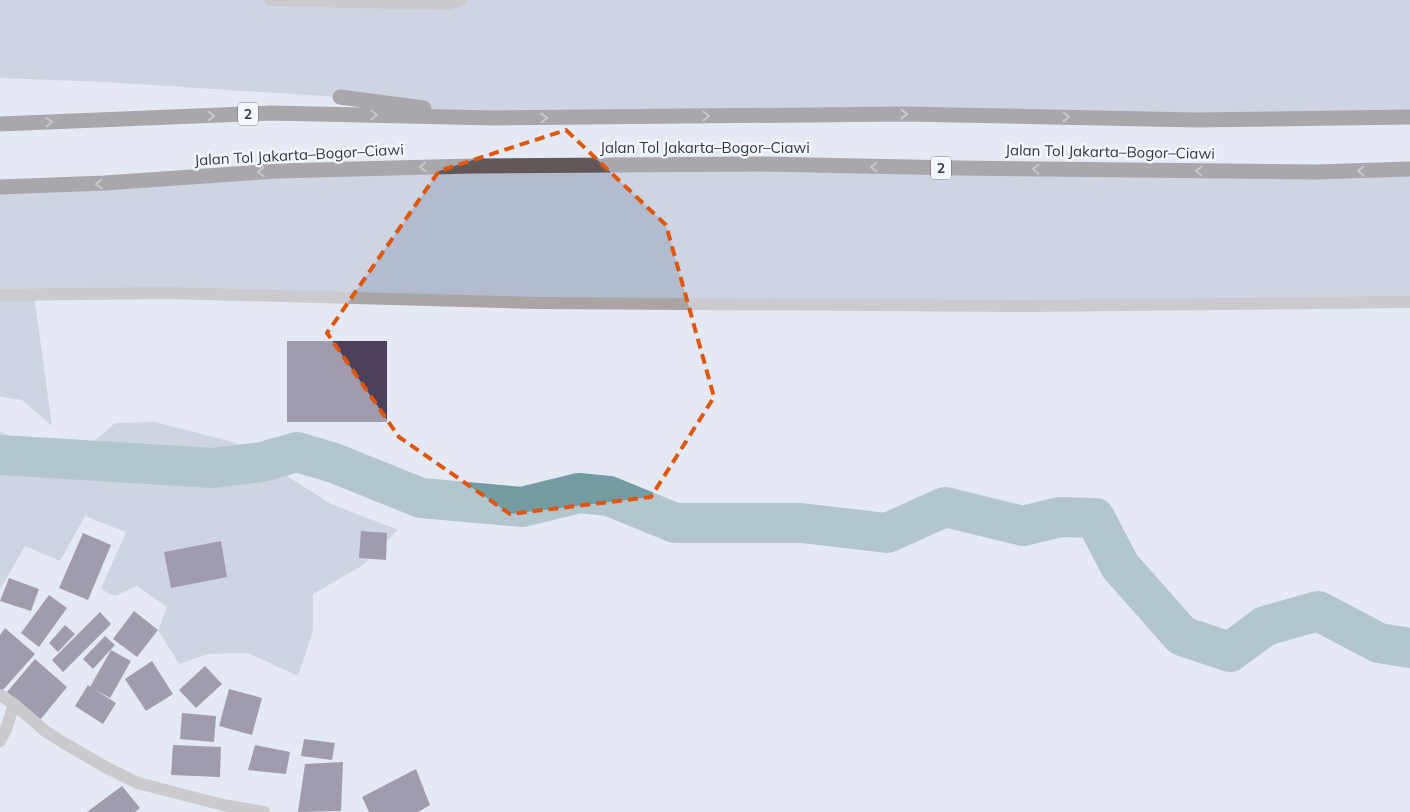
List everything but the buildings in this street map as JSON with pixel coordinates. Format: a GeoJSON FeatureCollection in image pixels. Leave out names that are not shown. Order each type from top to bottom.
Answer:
{"type":"FeatureCollection","features":[{"type":"Feature","properties":{"kind":"highway"},"geometry":{"type":"LineString","coordinates":[[340,97],[495,118]]}},
{"type":"Feature","properties":{"kind":"highway","name":"Jalan Tol Jakarta–Bogor–Ciawi"},"geometry":{"type":"LineString","coordinates":[[0,124],[271,113],[495,118],[904,114],[1196,120],[1410,117]]}},
{"type":"Feature","properties":{"kind":"highway","name":"Jalan Tol Jakarta–Bogor–Ciawi"},"geometry":{"type":"LineString","coordinates":[[0,187],[105,184],[277,171],[482,166],[758,164],[1306,172],[1410,169]]}},
{"type":"Feature","properties":{"kind":"street"},"geometry":{"type":"LineString","coordinates":[[271,0],[447,4],[461,0]]}},
{"type":"Feature","properties":{"kind":"street"},"geometry":{"type":"LineString","coordinates":[[0,295],[167,293],[540,303],[1010,306],[1410,302]]}},
{"type":"Feature","properties":{"kind":"street"},"geometry":{"type":"LineString","coordinates":[[0,694],[64,743],[107,768],[138,783],[264,812]]}},
{"type":"Feature","properties":{"kind":"street"},"geometry":{"type":"LineString","coordinates":[[0,741],[14,704]]}},
{"type":"Feature","properties":{"kind":"highlighted area"},"geometry":{"type":"Polygon","coordinates":[[[566,130],[666,225],[714,397],[651,497],[510,514],[399,437],[327,333],[439,171],[566,130]]]}},
{"type":"Feature","properties":{"kind":"shaded area"},"geometry":{"type":"Polygon","coordinates":[[[0,0],[1410,0],[1410,117],[495,118],[340,97],[105,82],[0,78],[0,0]]]}},
{"type":"Feature","properties":{"kind":"shaded area"},"geometry":{"type":"Polygon","coordinates":[[[1410,169],[1410,303],[34,295],[52,426],[22,400],[0,397],[0,187],[277,171],[1410,169]]]}},
{"type":"Feature","properties":{"kind":"shaded area"},"geometry":{"type":"Polygon","coordinates":[[[155,422],[233,442],[331,504],[398,530],[363,565],[313,594],[313,631],[298,676],[248,653],[208,654],[179,664],[158,630],[167,607],[137,586],[115,596],[101,589],[126,532],[85,516],[60,561],[25,546],[0,589],[0,431],[18,441],[90,445],[115,423],[155,422]]]}},
{"type":"Feature","properties":{"kind":"waterway"},"geometry":{"type":"LineString","coordinates":[[0,455],[213,468],[262,462],[297,452],[334,463],[421,498],[522,507],[579,493],[609,496],[675,523],[801,523],[887,533],[945,507],[1023,526],[1060,517],[1095,518],[1120,566],[1182,636],[1230,652],[1265,626],[1318,611],[1379,643],[1410,648]]}}]}
